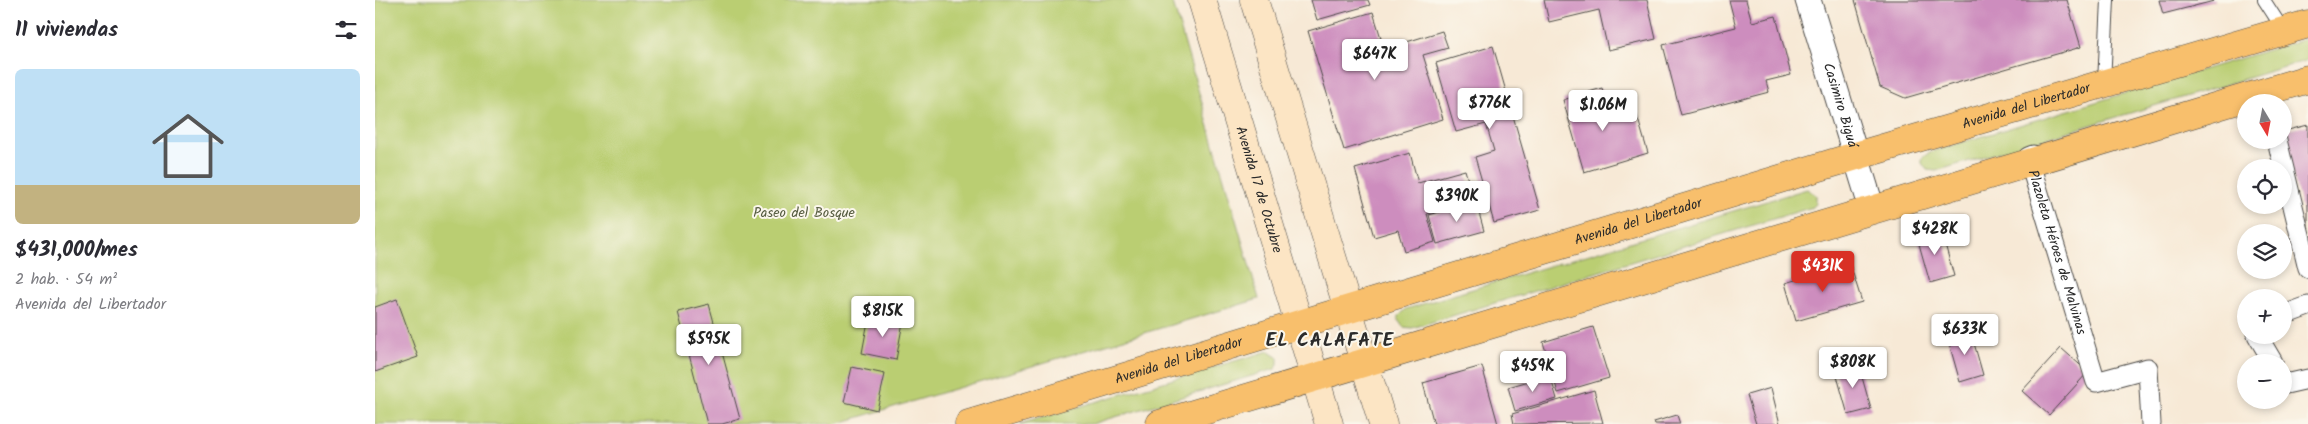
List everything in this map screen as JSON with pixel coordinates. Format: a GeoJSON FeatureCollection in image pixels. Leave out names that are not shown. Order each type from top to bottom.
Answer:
{"type":"FeatureCollection","features":[{"type":"Feature","properties":{"kind":"main road","name":"Avenida 17 de Octubre"},"geometry":{"type":"LineString","coordinates":[[1202,0],[1329,424]]}},
{"type":"Feature","properties":{"kind":"main road"},"geometry":{"type":"LineString","coordinates":[[1254,0],[1383,424]]}},
{"type":"Feature","properties":{"kind":"main road","name":"Avenida del Libertador"},"geometry":{"type":"LineString","coordinates":[[969,424],[1856,156],[2296,27]]}},
{"type":"Feature","properties":{"kind":"main road"},"geometry":{"type":"LineString","coordinates":[[2274,94],[2308,79]]}},
{"type":"Feature","properties":{"kind":"main road"},"geometry":{"type":"LineString","coordinates":[[1160,424],[1872,209],[2237,105]]}},
{"type":"Feature","properties":{"kind":"street","name":"Casimiro Biguá"},"geometry":{"type":"LineString","coordinates":[[1808,0],[1872,209]]}},
{"type":"Feature","properties":{"kind":"street"},"geometry":{"type":"LineString","coordinates":[[2279,149],[2308,268]]}},
{"type":"Feature","properties":{"kind":"street","name":"Plazoleta Héroes de Malvinas"},"geometry":{"type":"LineString","coordinates":[[2029,163],[2096,382],[2147,368],[2151,424]]}},
{"type":"Feature","properties":{"kind":"street"},"geometry":{"type":"LineString","coordinates":[[2292,312],[2308,306]]}},
{"type":"Feature","properties":{"kind":"street"},"geometry":{"type":"LineString","coordinates":[[2292,382],[2308,378]]}},
{"type":"Feature","properties":{"kind":"lane"},"geometry":{"type":"LineString","coordinates":[[2105,84],[2108,0]]}},
{"type":"Feature","properties":{"kind":"lane"},"geometry":{"type":"LineString","coordinates":[[2264,0],[2296,27]]}},
{"type":"Feature","properties":{"kind":"green space","name":"Paseo del Bosque"},"geometry":{"type":"Polygon","coordinates":[[[375,0],[1172,0],[1259,299],[836,424],[375,424],[375,0]]]}},
{"type":"Feature","properties":{"kind":"green space"},"geometry":{"type":"Polygon","coordinates":[[[2308,38],[2308,60],[1936,171],[1927,170],[1922,163],[1922,158],[1930,152],[2308,38]]]}},
{"type":"Feature","properties":{"kind":"green space"},"geometry":{"type":"Polygon","coordinates":[[[1807,189],[1816,195],[1816,204],[1813,207],[1412,328],[1403,327],[1398,320],[1399,316],[1406,309],[1807,189]]]}},
{"type":"Feature","properties":{"kind":"green space"},"geometry":{"type":"Polygon","coordinates":[[[1269,351],[1278,357],[1278,365],[1275,369],[1092,424],[1020,424],[1269,351]]]}},
{"type":"Feature","properties":{"kind":"building"},"geometry":{"type":"Polygon","coordinates":[[[1311,0],[1368,0],[1370,5],[1317,20],[1311,0]]]}},
{"type":"Feature","properties":{"kind":"building"},"geometry":{"type":"Polygon","coordinates":[[[1544,0],[1647,0],[1656,39],[1608,50],[1599,10],[1549,22],[1544,0]]]}},
{"type":"Feature","properties":{"kind":"building"},"geometry":{"type":"Polygon","coordinates":[[[1729,0],[1746,0],[1752,22],[1776,16],[1791,75],[1766,81],[1769,92],[1681,115],[1663,45],[1736,27],[1729,0]]]}},
{"type":"Feature","properties":{"kind":"building"},"geometry":{"type":"Polygon","coordinates":[[[1855,0],[2067,0],[2081,47],[1905,98],[1880,87],[1855,0]]]}},
{"type":"Feature","properties":{"kind":"building"},"geometry":{"type":"Polygon","coordinates":[[[2159,0],[2214,0],[2214,1],[2163,14],[2159,0]]]}},
{"type":"Feature","properties":{"kind":"building"},"geometry":{"type":"Polygon","coordinates":[[[1373,12],[1381,38],[1352,47],[1355,58],[1442,31],[1448,48],[1423,55],[1443,119],[1344,150],[1308,31],[1373,12]]]}},
{"type":"Feature","properties":{"kind":"building"},"geometry":{"type":"Polygon","coordinates":[[[1493,46],[1540,210],[1494,223],[1475,157],[1494,151],[1486,124],[1456,132],[1436,63],[1493,46]]]}},
{"type":"Feature","properties":{"kind":"building"},"geometry":{"type":"Polygon","coordinates":[[[1602,88],[1612,119],[1636,112],[1648,153],[1584,172],[1563,100],[1602,88]]]}},
{"type":"Feature","properties":{"kind":"building"},"geometry":{"type":"Polygon","coordinates":[[[2308,125],[2308,233],[2292,171],[2292,159],[2289,159],[2286,149],[2293,149],[2293,129],[2308,125]]]}},
{"type":"Feature","properties":{"kind":"building"},"geometry":{"type":"Polygon","coordinates":[[[1410,153],[1418,183],[1465,170],[1474,201],[1427,214],[1435,242],[1404,251],[1398,230],[1374,237],[1355,169],[1410,153]]]}},
{"type":"Feature","properties":{"kind":"building"},"geometry":{"type":"Polygon","coordinates":[[[1476,202],[1484,231],[1437,244],[1429,215],[1476,202]]]}},
{"type":"Feature","properties":{"kind":"building"},"geometry":{"type":"Polygon","coordinates":[[[1941,230],[1954,276],[1930,283],[1917,237],[1941,230]]]}},
{"type":"Feature","properties":{"kind":"building"},"geometry":{"type":"Polygon","coordinates":[[[1850,264],[1862,302],[1796,321],[1785,283],[1850,264]]]}},
{"type":"Feature","properties":{"kind":"building"},"geometry":{"type":"Polygon","coordinates":[[[397,299],[418,357],[375,372],[375,307],[397,299]]]}},
{"type":"Feature","properties":{"kind":"building"},"geometry":{"type":"Polygon","coordinates":[[[709,304],[740,419],[722,424],[707,424],[678,312],[709,304]]]}},
{"type":"Feature","properties":{"kind":"building"},"geometry":{"type":"Polygon","coordinates":[[[869,316],[903,322],[896,360],[862,353],[869,316]]]}},
{"type":"Feature","properties":{"kind":"building"},"geometry":{"type":"Polygon","coordinates":[[[1593,327],[1609,378],[1558,393],[1543,342],[1593,327]]]}},
{"type":"Feature","properties":{"kind":"building"},"geometry":{"type":"Polygon","coordinates":[[[1970,329],[1983,375],[1960,382],[1947,336],[1970,329]]]}},
{"type":"Feature","properties":{"kind":"building"},"geometry":{"type":"Polygon","coordinates":[[[2061,348],[2088,372],[2049,415],[2022,391],[2061,348]]]}},
{"type":"Feature","properties":{"kind":"building"},"geometry":{"type":"Polygon","coordinates":[[[1858,363],[1871,409],[1848,415],[1835,369],[1858,363]]]}},
{"type":"Feature","properties":{"kind":"building"},"geometry":{"type":"Polygon","coordinates":[[[1482,366],[1498,424],[1434,424],[1423,383],[1482,366]]]}},
{"type":"Feature","properties":{"kind":"building"},"geometry":{"type":"Polygon","coordinates":[[[852,367],[885,374],[877,410],[844,402],[852,367]]]}},
{"type":"Feature","properties":{"kind":"building"},"geometry":{"type":"Polygon","coordinates":[[[1550,375],[1557,399],[1515,411],[1508,387],[1550,375]]]}},
{"type":"Feature","properties":{"kind":"building"},"geometry":{"type":"Polygon","coordinates":[[[1771,388],[1780,424],[1756,424],[1747,395],[1771,388]]]}},
{"type":"Feature","properties":{"kind":"building"},"geometry":{"type":"Polygon","coordinates":[[[1594,390],[1603,423],[1514,424],[1512,414],[1594,390]]]}},
{"type":"Feature","properties":{"kind":"building"},"geometry":{"type":"Polygon","coordinates":[[[1677,415],[1680,424],[1655,424],[1654,422],[1677,415]]]}},
{"type":"Feature","properties":{"kind":"district","name":"EL CALAFATE"},"geometry":{"type":"Point","coordinates":[1330,341]}}]}
